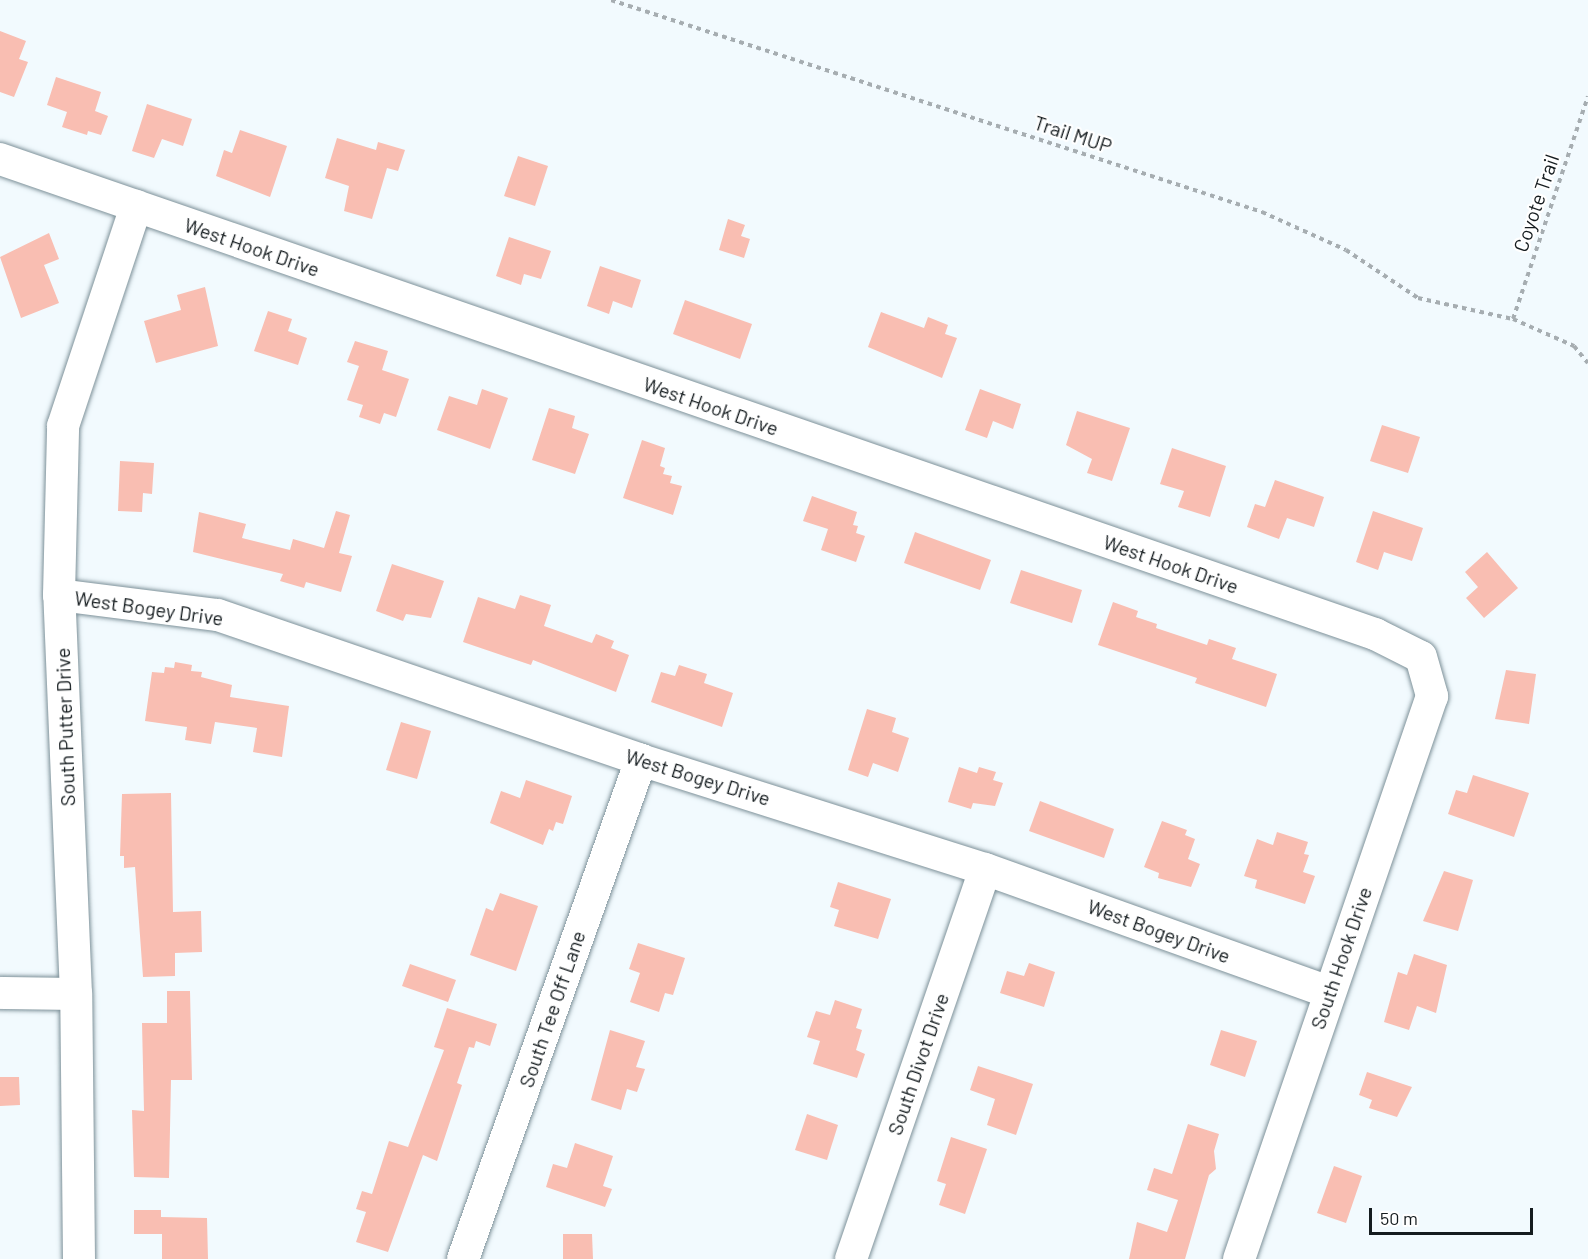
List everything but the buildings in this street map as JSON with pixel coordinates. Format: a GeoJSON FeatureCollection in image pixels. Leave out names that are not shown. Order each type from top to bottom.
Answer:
{"type":"FeatureCollection","features":[{"type":"Feature","properties":{"kind":"street","name":"West Hook Drive"},"geometry":{"type":"LineString","coordinates":[[0,159],[1375,634],[1421,657]]}},
{"type":"Feature","properties":{"kind":"street","name":"South Putter Drive"},"geometry":{"type":"LineString","coordinates":[[79,1259],[76,994],[59,595],[63,426],[136,206]]}},
{"type":"Feature","properties":{"kind":"street","name":"West Bogey Drive"},"geometry":{"type":"LineString","coordinates":[[59,595],[218,615],[642,760],[985,869],[1329,992]]}},
{"type":"Feature","properties":{"kind":"street","name":"South Hook Drive"},"geometry":{"type":"LineString","coordinates":[[1239,1259],[1432,696],[1421,657]]}},
{"type":"Feature","properties":{"kind":"street","name":"South Tee Off Lane"},"geometry":{"type":"LineString","coordinates":[[463,1259],[642,760]]}},
{"type":"Feature","properties":{"kind":"street","name":"South Divot Drive"},"geometry":{"type":"LineString","coordinates":[[851,1259],[985,869]]}},
{"type":"Feature","properties":{"kind":"street"},"geometry":{"type":"LineString","coordinates":[[0,993],[76,994]]}},
{"type":"Feature","properties":{"kind":"path","name":"Trail MUP"},"geometry":{"type":"LineString","coordinates":[[611,0],[1262,212],[1346,250],[1418,298],[1513,320],[1574,346],[1588,363]]}},
{"type":"Feature","properties":{"kind":"path","name":"Coyote Trail"},"geometry":{"type":"LineString","coordinates":[[1513,320],[1588,96]]}}]}
